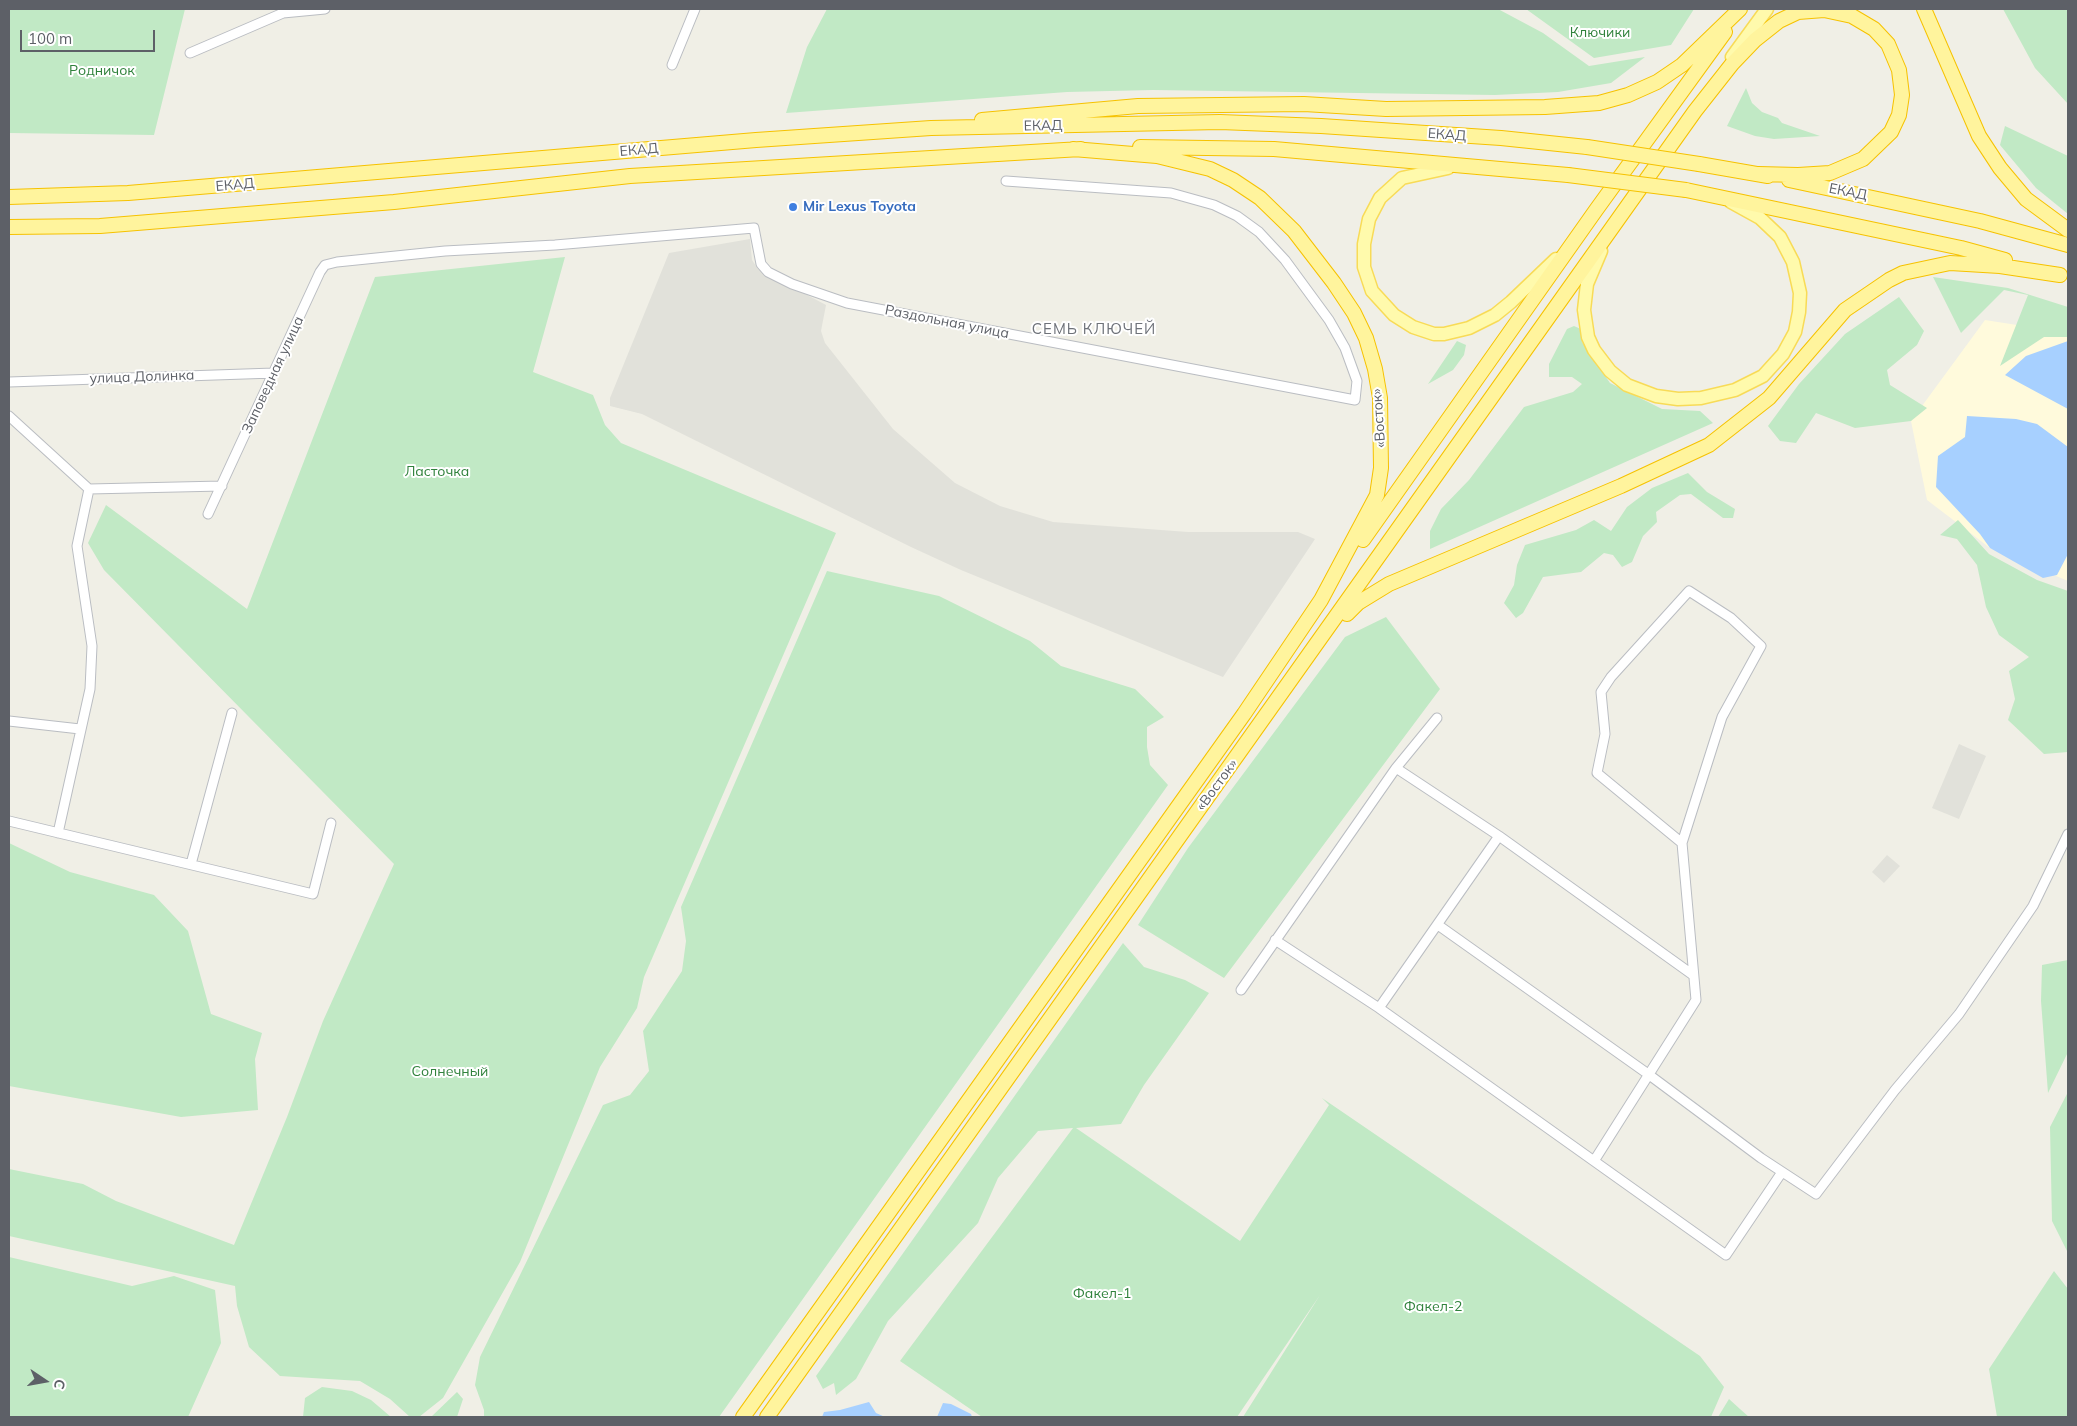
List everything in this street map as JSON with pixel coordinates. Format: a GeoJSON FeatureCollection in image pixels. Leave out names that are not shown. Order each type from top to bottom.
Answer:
{"type":"FeatureCollection","features":[{"type":"Feature","properties":{"kind":"highway"},"geometry":{"type":"LineString","coordinates":[[932,128],[1007,116],[1138,106],[1304,104],[1406,108],[1545,107],[1599,103],[1628,95],[1658,82],[1682,65],[1741,9]]}},
{"type":"Feature","properties":{"kind":"highway"},"geometry":{"type":"LineString","coordinates":[[1321,600],[1596,210],[1741,9]]}},
{"type":"Feature","properties":{"kind":"highway"},"geometry":{"type":"LineString","coordinates":[[1924,9],[1979,136],[2000,168],[2026,199],[2068,230]]}},
{"type":"Feature","properties":{"kind":"highway","name":"«Восток»"},"geometry":{"type":"LineString","coordinates":[[767,1417],[1624,214],[1695,111],[1732,64],[1755,40],[1779,21],[1798,12],[1824,10],[1852,16],[1874,29],[1888,44],[1899,70],[1902,95],[1899,115],[1891,132],[1863,159],[1830,173],[1758,174]]}},
{"type":"Feature","properties":{"kind":"highway","name":"ЕКАД"},"geometry":{"type":"LineString","coordinates":[[9,197],[128,193],[756,140],[932,128],[1220,122],[1321,126],[1502,138],[1587,147],[1758,174],[1980,221],[2068,244]]}},
{"type":"Feature","properties":{"kind":"highway","name":"ЕКАД"},"geometry":{"type":"LineString","coordinates":[[9,227],[100,226],[394,202],[630,176],[1166,146],[1274,149],[1469,166],[1568,175],[1705,193]]}},
{"type":"Feature","properties":{"kind":"highway","name":"«Восток»"},"geometry":{"type":"LineString","coordinates":[[743,1417],[1174,812],[1321,600],[1372,508],[1377,495],[1381,468],[1380,398],[1375,369],[1366,338],[1354,313],[1334,283],[1289,226],[1260,198],[1233,180],[1210,169],[1185,161],[1157,156],[1073,150]]}},
{"type":"Feature","properties":{"kind":"highway"},"geometry":{"type":"LineString","coordinates":[[1705,193],[1961,248],[2064,276]]}},
{"type":"Feature","properties":{"kind":"highway"},"geometry":{"type":"LineString","coordinates":[[1319,643],[1358,603],[1389,584],[1621,486],[1709,445],[1769,398],[1845,310],[1889,280],[1922,268],[1950,263],[2000,266],[2064,276]]}},
{"type":"Feature","properties":{"kind":"main road"},"geometry":{"type":"LineString","coordinates":[[1695,111],[1767,9]]}},
{"type":"Feature","properties":{"kind":"main road"},"geometry":{"type":"LineString","coordinates":[[1469,166],[1432,170],[1402,178],[1380,198],[1366,228],[1364,267],[1372,291],[1394,315],[1423,331],[1444,334],[1457,332],[1495,315],[1564,251],[1596,210]]}},
{"type":"Feature","properties":{"kind":"main road"},"geometry":{"type":"LineString","coordinates":[[1624,214],[1597,259],[1584,299],[1588,337],[1594,350],[1606,367],[1619,379],[1647,394],[1678,399],[1722,394],[1750,384],[1763,376],[1783,354],[1796,326],[1800,293],[1791,255],[1772,228],[1741,206],[1705,193]]}},
{"type":"Feature","properties":{"kind":"street"},"geometry":{"type":"LineString","coordinates":[[190,53],[283,13],[325,9]]}},
{"type":"Feature","properties":{"kind":"street"},"geometry":{"type":"LineString","coordinates":[[672,65],[695,9]]}},
{"type":"Feature","properties":{"kind":"street","name":"Раздольная улица"},"geometry":{"type":"LineString","coordinates":[[754,228],[761,264],[768,272],[792,284],[847,303],[1355,400],[1357,381],[1346,348],[1329,320],[1285,260],[1259,232],[1237,216],[1200,200],[1171,193],[1006,181]]}},
{"type":"Feature","properties":{"kind":"street","name":"Заповедная улица"},"geometry":{"type":"LineString","coordinates":[[208,514],[320,272],[325,265],[337,262],[445,251],[555,245],[754,228]]}},
{"type":"Feature","properties":{"kind":"street","name":"улица Долинка"},"geometry":{"type":"LineString","coordinates":[[9,382],[274,373]]}},
{"type":"Feature","properties":{"kind":"street"},"geometry":{"type":"LineString","coordinates":[[9,416],[89,489],[222,486]]}},
{"type":"Feature","properties":{"kind":"street"},"geometry":{"type":"LineString","coordinates":[[58,833],[90,689],[92,646],[77,546],[89,489]]}},
{"type":"Feature","properties":{"kind":"street"},"geometry":{"type":"LineString","coordinates":[[1594,1161],[1696,1000],[1692,976],[1682,843],[1722,717],[1762,646],[1731,618],[1689,591],[1611,677],[1601,692],[1605,734],[1596,773],[1682,843]]}},
{"type":"Feature","properties":{"kind":"street"},"geometry":{"type":"LineString","coordinates":[[191,864],[232,713]]}},
{"type":"Feature","properties":{"kind":"street"},"geometry":{"type":"LineString","coordinates":[[1241,990],[1396,768],[1437,718]]}},
{"type":"Feature","properties":{"kind":"street"},"geometry":{"type":"LineString","coordinates":[[9,721],[80,729]]}},
{"type":"Feature","properties":{"kind":"street"},"geometry":{"type":"LineString","coordinates":[[1396,768],[1499,836],[1692,976]]}},
{"type":"Feature","properties":{"kind":"street"},"geometry":{"type":"LineString","coordinates":[[9,821],[313,894],[331,823]]}},
{"type":"Feature","properties":{"kind":"street"},"geometry":{"type":"LineString","coordinates":[[1438,925],[1782,1172],[1816,1194],[1895,1090],[1959,1014],[2033,906],[2068,834]]}},
{"type":"Feature","properties":{"kind":"street"},"geometry":{"type":"LineString","coordinates":[[1379,1008],[1499,836]]}},
{"type":"Feature","properties":{"kind":"street"},"geometry":{"type":"LineString","coordinates":[[1275,940],[1379,1008],[1726,1255],[1782,1172]]}},
{"type":"Feature","properties":{"kind":"shaded area"},"geometry":{"type":"Polygon","coordinates":[[[750,239],[752,260],[758,269],[826,305],[821,331],[825,343],[893,429],[955,483],[1000,506],[1053,522],[1188,532],[1298,532],[1315,539],[1223,677],[961,570],[642,414],[610,406],[610,398],[669,253],[750,239]]]}},
{"type":"Feature","properties":{"kind":"shaded area"},"geometry":{"type":"Polygon","coordinates":[[[1985,320],[2068,333],[2068,581],[1990,548],[1927,500],[1911,421],[1985,320]]]}},
{"type":"Feature","properties":{"kind":"shaded area"},"geometry":{"type":"Polygon","coordinates":[[[1959,744],[1986,756],[1959,819],[1932,808],[1959,744]]]}},
{"type":"Feature","properties":{"kind":"shaded area"},"geometry":{"type":"Polygon","coordinates":[[[1887,855],[1900,866],[1884,883],[1872,872],[1887,855]]]}},
{"type":"Feature","properties":{"kind":"green space","name":"Родничок"},"geometry":{"type":"Polygon","coordinates":[[[9,9],[185,9],[154,135],[9,133],[9,9]]]}},
{"type":"Feature","properties":{"kind":"green space"},"geometry":{"type":"Polygon","coordinates":[[[827,9],[1498,9],[1543,33],[1589,66],[1645,57],[1611,83],[1558,92],[1495,95],[1153,90],[1067,92],[786,113],[807,47],[827,9]]]}},
{"type":"Feature","properties":{"kind":"green space","name":"Ключики"},"geometry":{"type":"Polygon","coordinates":[[[1526,9],[1694,9],[1671,45],[1594,58],[1526,9]]]}},
{"type":"Feature","properties":{"kind":"green space"},"geometry":{"type":"Polygon","coordinates":[[[2003,9],[2068,9],[2068,104],[2035,68],[2003,9]]]}},
{"type":"Feature","properties":{"kind":"green space"},"geometry":{"type":"Polygon","coordinates":[[[1746,88],[1752,103],[1762,112],[1778,118],[1782,123],[1820,136],[1774,139],[1755,136],[1727,126],[1746,88]]]}},
{"type":"Feature","properties":{"kind":"green space"},"geometry":{"type":"Polygon","coordinates":[[[2005,126],[2068,156],[2068,214],[2036,188],[2000,145],[2005,126]]]}},
{"type":"Feature","properties":{"kind":"green space","name":"Солнечный"},"geometry":{"type":"Polygon","coordinates":[[[565,257],[533,372],[593,395],[605,425],[621,443],[836,533],[644,977],[637,1008],[600,1067],[520,1262],[443,1398],[419,1417],[410,1417],[390,1399],[360,1381],[280,1376],[249,1347],[237,1306],[235,1286],[9,1236],[9,1169],[83,1184],[116,1201],[234,1245],[287,1117],[323,1021],[394,864],[104,570],[88,543],[106,505],[247,609],[375,277],[565,257]]]}},
{"type":"Feature","properties":{"kind":"green space"},"geometry":{"type":"Polygon","coordinates":[[[1933,277],[2008,288],[2068,307],[2068,337],[2044,337],[2000,366],[2028,295],[2004,290],[1961,333],[1933,277]]]}},
{"type":"Feature","properties":{"kind":"green space"},"geometry":{"type":"Polygon","coordinates":[[[1899,297],[1924,331],[1917,345],[1887,370],[1890,385],[1927,408],[1911,421],[1855,428],[1816,413],[1796,443],[1780,441],[1768,426],[1799,384],[1845,334],[1899,297]]]}},
{"type":"Feature","properties":{"kind":"green space"},"geometry":{"type":"Polygon","coordinates":[[[1574,326],[1583,330],[1582,342],[1610,383],[1662,409],[1700,411],[1713,423],[1430,549],[1430,531],[1441,509],[1469,480],[1524,407],[1573,392],[1582,384],[1572,377],[1549,377],[1549,364],[1567,329],[1574,326]]]}},
{"type":"Feature","properties":{"kind":"green space"},"geometry":{"type":"Polygon","coordinates":[[[1457,341],[1466,345],[1464,355],[1453,370],[1428,384],[1457,341]]]}},
{"type":"Feature","properties":{"kind":"green space"},"geometry":{"type":"Polygon","coordinates":[[[1688,473],[1707,492],[1735,509],[1733,518],[1723,518],[1691,494],[1680,495],[1656,512],[1657,522],[1643,536],[1632,562],[1622,567],[1613,555],[1604,553],[1581,572],[1543,577],[1523,613],[1516,618],[1504,603],[1514,585],[1517,565],[1525,545],[1576,530],[1594,520],[1611,531],[1627,507],[1652,488],[1688,473]]]}},
{"type":"Feature","properties":{"kind":"green space"},"geometry":{"type":"Polygon","coordinates":[[[1958,520],[1989,554],[2037,580],[2068,591],[2068,752],[2044,754],[2008,720],[2015,699],[2009,671],[2029,657],[1999,635],[1986,607],[1977,565],[1957,539],[1940,535],[1958,520]]]}},
{"type":"Feature","properties":{"kind":"green space"},"geometry":{"type":"Polygon","coordinates":[[[827,571],[939,596],[1030,641],[1061,666],[1135,689],[1164,717],[1147,727],[1147,747],[1150,765],[1168,785],[719,1417],[484,1417],[484,1410],[475,1385],[480,1357],[603,1105],[630,1095],[649,1071],[643,1031],[682,971],[686,941],[681,907],[827,571]]]}},
{"type":"Feature","properties":{"kind":"green space"},"geometry":{"type":"Polygon","coordinates":[[[1386,617],[1440,689],[1224,978],[1138,925],[1188,848],[1345,637],[1386,617]]]}},
{"type":"Feature","properties":{"kind":"green space"},"geometry":{"type":"Polygon","coordinates":[[[9,843],[70,872],[154,895],[188,931],[211,1014],[262,1033],[255,1059],[258,1110],[181,1117],[9,1086],[9,843]]]}},
{"type":"Feature","properties":{"kind":"green space"},"geometry":{"type":"Polygon","coordinates":[[[1123,943],[1144,967],[1185,980],[1209,993],[1144,1085],[1121,1124],[1076,1128],[1240,1241],[1329,1105],[1322,1098],[1700,1356],[1724,1387],[1711,1417],[1243,1417],[1320,1295],[1237,1417],[982,1417],[900,1361],[1073,1128],[1038,1131],[998,1178],[978,1223],[888,1321],[856,1379],[836,1395],[834,1383],[823,1389],[816,1376],[1123,943]]]}},
{"type":"Feature","properties":{"kind":"green space"},"geometry":{"type":"Polygon","coordinates":[[[2068,960],[2068,1052],[2048,1093],[2041,1001],[2042,965],[2068,960]]]}},
{"type":"Feature","properties":{"kind":"green space"},"geometry":{"type":"Polygon","coordinates":[[[2068,1092],[2068,1253],[2052,1221],[2050,1127],[2068,1092]]]}},
{"type":"Feature","properties":{"kind":"green space"},"geometry":{"type":"Polygon","coordinates":[[[9,1257],[132,1286],[174,1276],[215,1290],[221,1343],[188,1417],[9,1417],[9,1257]]]}},
{"type":"Feature","properties":{"kind":"green space"},"geometry":{"type":"Polygon","coordinates":[[[2054,1271],[2068,1289],[2068,1417],[1997,1417],[1989,1369],[2054,1271]]]}},
{"type":"Feature","properties":{"kind":"green space"},"geometry":{"type":"Polygon","coordinates":[[[322,1387],[352,1391],[371,1400],[391,1417],[303,1417],[305,1398],[322,1387]]]}},
{"type":"Feature","properties":{"kind":"green space"},"geometry":{"type":"Polygon","coordinates":[[[457,1392],[463,1399],[457,1417],[431,1417],[457,1392]]]}},
{"type":"Feature","properties":{"kind":"green space"},"geometry":{"type":"Polygon","coordinates":[[[1729,1399],[1740,1409],[1749,1417],[1718,1417],[1729,1399]]]}},
{"type":"Feature","properties":{"kind":"water"},"geometry":{"type":"Polygon","coordinates":[[[2068,341],[2068,409],[2005,375],[2026,356],[2068,341]]]}},
{"type":"Feature","properties":{"kind":"water"},"geometry":{"type":"Polygon","coordinates":[[[1967,416],[2016,419],[2037,424],[2068,447],[2068,554],[2057,575],[2043,578],[1990,548],[1980,534],[1936,487],[1938,456],[1965,437],[1967,416]]]}},
{"type":"Feature","properties":{"kind":"water"},"geometry":{"type":"Polygon","coordinates":[[[869,1402],[876,1413],[885,1417],[822,1417],[824,1412],[840,1410],[869,1402]]]}},
{"type":"Feature","properties":{"kind":"water"},"geometry":{"type":"Polygon","coordinates":[[[943,1403],[951,1404],[971,1414],[972,1417],[937,1417],[943,1403]]]}},
{"type":"Feature","properties":{"kind":"place","name":"Mir Lexus Toyota"},"geometry":{"type":"Point","coordinates":[793,207]}},
{"type":"Feature","properties":{"kind":"district","name":"СЕМЬ КЛЮЧЕЙ"},"geometry":{"type":"Point","coordinates":[1094,329]}},
{"type":"Feature","properties":{"kind":"park label","name":"Ласточка"},"geometry":{"type":"Point","coordinates":[437,472]}},
{"type":"Feature","properties":{"kind":"park label","name":"Факел-1"},"geometry":{"type":"Point","coordinates":[1102,1294]}},
{"type":"Feature","properties":{"kind":"park label","name":"Факел-2"},"geometry":{"type":"Point","coordinates":[1433,1307]}}]}
